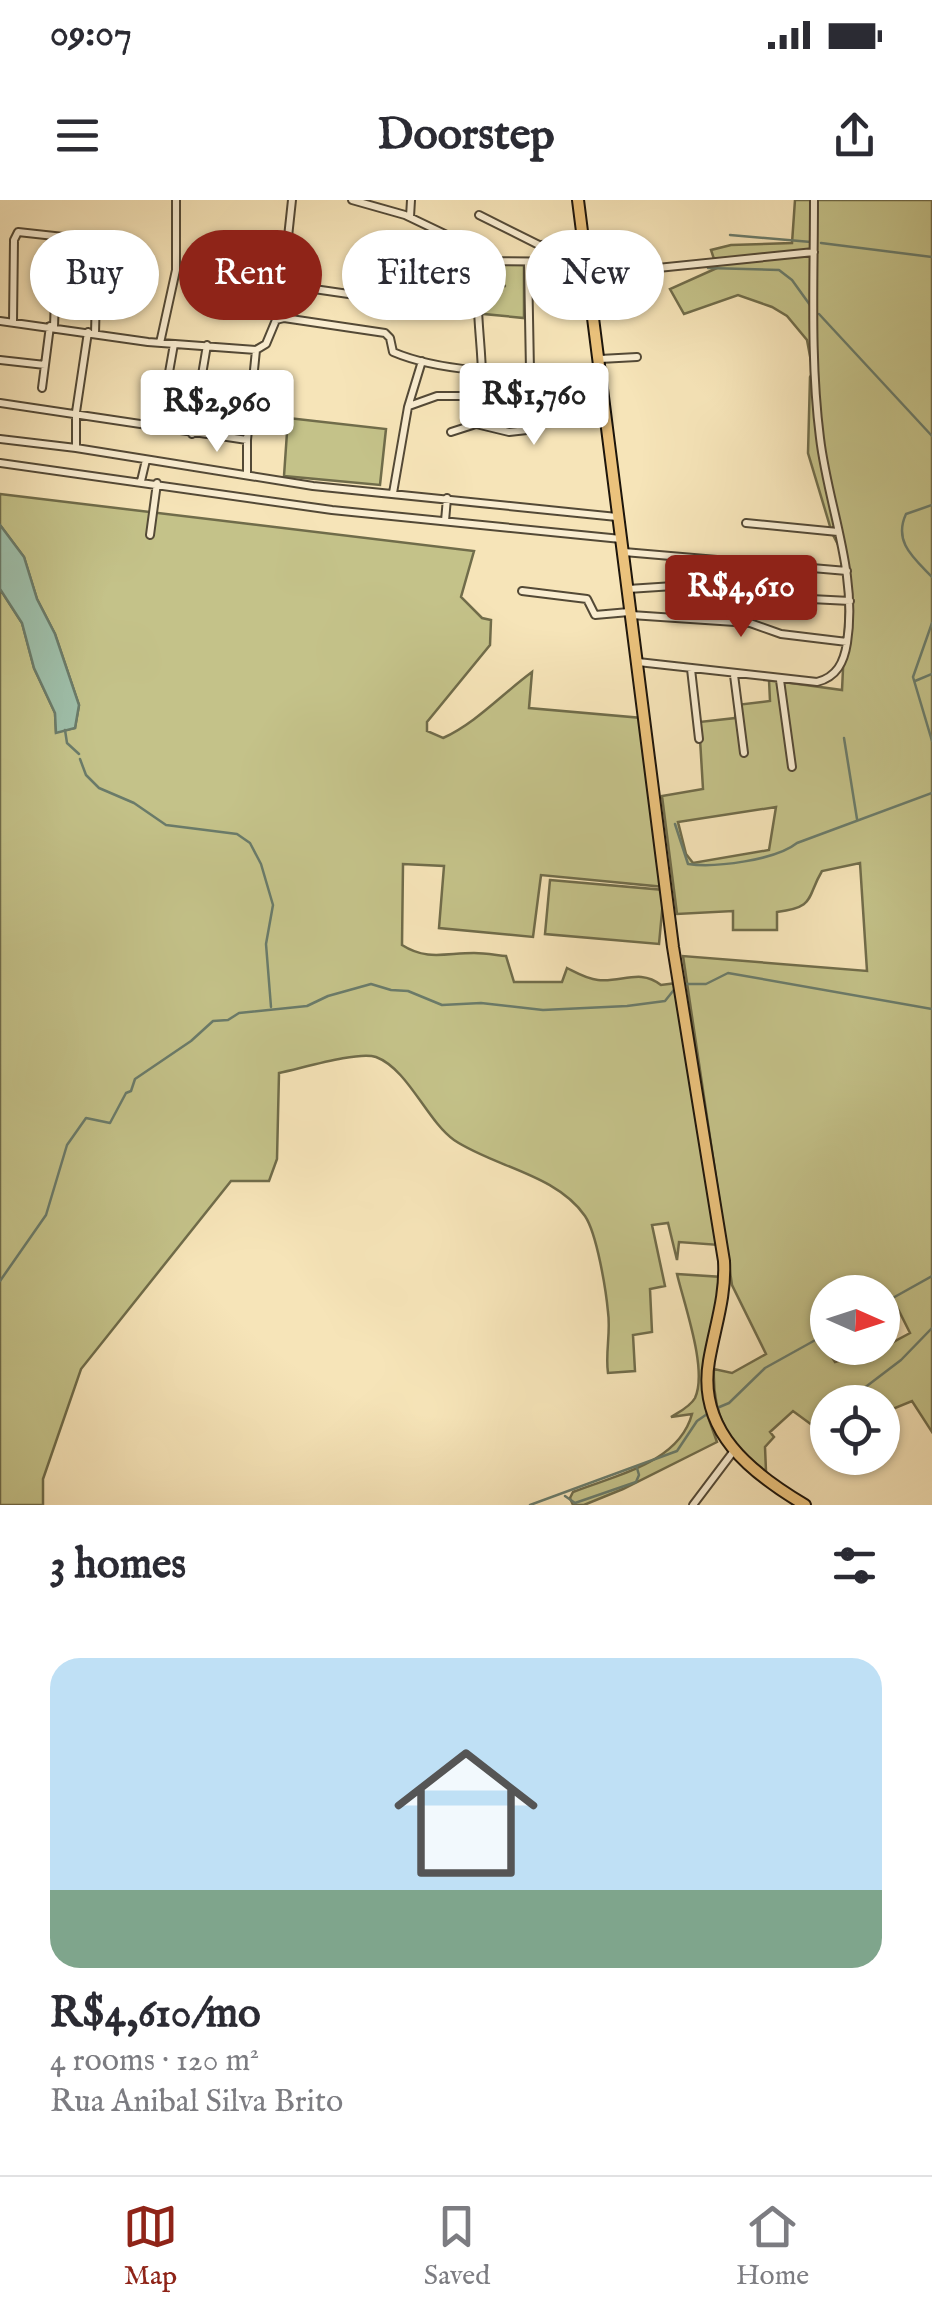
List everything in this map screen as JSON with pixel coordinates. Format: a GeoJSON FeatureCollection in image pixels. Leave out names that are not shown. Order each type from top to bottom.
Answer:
{"type":"FeatureCollection","features":[{"type":"Feature","properties":{"kind":"main road"},"geometry":{"type":"LineString","coordinates":[[578,200],[583,230]]}},
{"type":"Feature","properties":{"kind":"main road"},"geometry":{"type":"LineString","coordinates":[[595,320],[674,947],[724,1262],[723,1306],[707,1389],[716,1420],[733,1452],[797,1503]]}},
{"type":"Feature","properties":{"kind":"street"},"geometry":{"type":"LineString","coordinates":[[160,343],[176,270],[176,200]]}},
{"type":"Feature","properties":{"kind":"street"},"geometry":{"type":"LineString","coordinates":[[289,230],[292,200]]}},
{"type":"Feature","properties":{"kind":"street"},"geometry":{"type":"LineString","coordinates":[[352,200],[410,217],[437,230]]}},
{"type":"Feature","properties":{"kind":"street"},"geometry":{"type":"LineString","coordinates":[[638,662],[780,680],[825,680],[839,669],[847,642],[850,601],[819,435],[814,200]]}},
{"type":"Feature","properties":{"kind":"street"},"geometry":{"type":"LineString","coordinates":[[408,201],[410,217]]}},
{"type":"Feature","properties":{"kind":"street"},"geometry":{"type":"LineString","coordinates":[[480,215],[526,238]]}},
{"type":"Feature","properties":{"kind":"street"},"geometry":{"type":"LineString","coordinates":[[13,322],[16,235],[30,232]]}},
{"type":"Feature","properties":{"kind":"street"},"geometry":{"type":"LineString","coordinates":[[664,267],[814,252]]}},
{"type":"Feature","properties":{"kind":"street"},"geometry":{"type":"LineString","coordinates":[[0,321],[160,343],[256,350],[266,344],[276,320],[284,318],[385,334],[393,352],[422,361],[483,370],[602,374]]}},
{"type":"Feature","properties":{"kind":"street"},"geometry":{"type":"LineString","coordinates":[[42,388],[52,320]]}},
{"type":"Feature","properties":{"kind":"street"},"geometry":{"type":"LineString","coordinates":[[76,448],[76,412],[92,320]]}},
{"type":"Feature","properties":{"kind":"street"},"geometry":{"type":"LineString","coordinates":[[476,424],[482,396],[481,320]]}},
{"type":"Feature","properties":{"kind":"street"},"geometry":{"type":"LineString","coordinates":[[529,320],[530,371]]}},
{"type":"Feature","properties":{"kind":"street"},"geometry":{"type":"LineString","coordinates":[[159,428],[174,344]]}},
{"type":"Feature","properties":{"kind":"street"},"geometry":{"type":"LineString","coordinates":[[192,434],[207,345]]}},
{"type":"Feature","properties":{"kind":"street"},"geometry":{"type":"LineString","coordinates":[[247,475],[246,440],[256,350]]}},
{"type":"Feature","properties":{"kind":"street"},"geometry":{"type":"LineString","coordinates":[[600,359],[637,357]]}},
{"type":"Feature","properties":{"kind":"street"},"geometry":{"type":"LineString","coordinates":[[0,360],[45,366]]}},
{"type":"Feature","properties":{"kind":"street"},"geometry":{"type":"LineString","coordinates":[[393,492],[408,407],[422,361]]}},
{"type":"Feature","properties":{"kind":"street"},"geometry":{"type":"LineString","coordinates":[[555,390],[605,392]]}},
{"type":"Feature","properties":{"kind":"street"},"geometry":{"type":"LineString","coordinates":[[408,407],[437,396],[482,396]]}},
{"type":"Feature","properties":{"kind":"street"},"geometry":{"type":"LineString","coordinates":[[0,403],[246,440]]}},
{"type":"Feature","properties":{"kind":"street"},"geometry":{"type":"LineString","coordinates":[[452,432],[476,424],[509,432],[536,428],[528,403]]}},
{"type":"Feature","properties":{"kind":"street"},"geometry":{"type":"LineString","coordinates":[[0,439],[313,486],[618,517]]}},
{"type":"Feature","properties":{"kind":"street"},"geometry":{"type":"LineString","coordinates":[[141,481],[146,460]]}},
{"type":"Feature","properties":{"kind":"street"},"geometry":{"type":"LineString","coordinates":[[0,463],[332,510],[621,540]]}},
{"type":"Feature","properties":{"kind":"street"},"geometry":{"type":"LineString","coordinates":[[150,535],[157,483]]}},
{"type":"Feature","properties":{"kind":"street"},"geometry":{"type":"LineString","coordinates":[[444,521],[447,498]]}},
{"type":"Feature","properties":{"kind":"street"},"geometry":{"type":"LineString","coordinates":[[746,524],[838,532]]}},
{"type":"Feature","properties":{"kind":"street"},"geometry":{"type":"LineString","coordinates":[[623,552],[847,571]]}},
{"type":"Feature","properties":{"kind":"street"},"geometry":{"type":"LineString","coordinates":[[628,590],[689,585],[850,601]]}},
{"type":"Feature","properties":{"kind":"street"},"geometry":{"type":"LineString","coordinates":[[522,591],[586,598],[596,615],[631,613],[750,623],[781,634],[847,642]]}},
{"type":"Feature","properties":{"kind":"street"},"geometry":{"type":"LineString","coordinates":[[691,669],[699,738]]}},
{"type":"Feature","properties":{"kind":"street"},"geometry":{"type":"LineString","coordinates":[[734,674],[744,753]]}},
{"type":"Feature","properties":{"kind":"street"},"geometry":{"type":"LineString","coordinates":[[780,680],[792,767]]}},
{"type":"Feature","properties":{"kind":"street"},"geometry":{"type":"LineString","coordinates":[[693,1505],[733,1452]]}},
{"type":"Feature","properties":{"kind":"shaded area"},"geometry":{"type":"Polygon","coordinates":[[[795,200],[932,200],[932,1432],[912,1401],[900,1406],[900,1385],[810,1385],[810,1424],[793,1411],[770,1432],[774,1437],[765,1447],[766,1471],[732,1439],[716,1401],[714,1369],[732,1373],[766,1354],[732,1285],[683,956],[867,971],[860,863],[822,871],[804,904],[777,912],[777,930],[733,930],[733,911],[677,914],[662,796],[703,789],[699,722],[735,718],[736,705],[770,701],[769,680],[842,690],[848,564],[832,533],[808,453],[813,372],[807,340],[787,316],[772,307],[738,295],[684,314],[670,289],[717,268],[711,250],[731,245],[792,243],[795,200]],[[776,807],[678,822],[686,854],[693,863],[769,850],[776,807]]]}},
{"type":"Feature","properties":{"kind":"shaded area"},"geometry":{"type":"Polygon","coordinates":[[[506,263],[524,264],[524,318],[506,316],[506,263]]]}},
{"type":"Feature","properties":{"kind":"shaded area"},"geometry":{"type":"Polygon","coordinates":[[[288,418],[386,429],[380,485],[284,476],[288,418]]]}},
{"type":"Feature","properties":{"kind":"shaded area"},"geometry":{"type":"Polygon","coordinates":[[[0,494],[474,551],[461,597],[482,618],[491,620],[490,645],[427,722],[427,731],[443,738],[455,732],[532,672],[529,708],[642,718],[665,887],[541,875],[533,937],[439,928],[444,866],[403,864],[402,945],[428,955],[506,956],[514,982],[562,982],[567,968],[598,980],[646,977],[661,985],[677,983],[719,1245],[679,1242],[677,1260],[668,1223],[652,1225],[665,1286],[650,1289],[652,1332],[633,1335],[635,1371],[608,1373],[609,1320],[600,1263],[589,1224],[573,1202],[541,1181],[454,1140],[387,1063],[367,1056],[328,1061],[279,1073],[277,1159],[269,1181],[231,1181],[81,1369],[43,1479],[43,1505],[0,1505],[0,589],[22,623],[34,668],[55,713],[56,732],[75,728],[79,705],[24,557],[0,525],[0,494]]]}},
{"type":"Feature","properties":{"kind":"shaded area"},"geometry":{"type":"Polygon","coordinates":[[[0,525],[24,557],[37,599],[55,634],[79,705],[75,728],[56,733],[55,713],[34,668],[22,623],[0,589],[0,525]]]}},
{"type":"Feature","properties":{"kind":"shaded area"},"geometry":{"type":"Polygon","coordinates":[[[550,880],[664,890],[659,944],[545,934],[550,880]]]}},
{"type":"Feature","properties":{"kind":"shaded area"},"geometry":{"type":"Polygon","coordinates":[[[677,1274],[722,1277],[704,1392],[717,1442],[623,1489],[584,1505],[573,1505],[573,1492],[644,1465],[660,1456],[685,1431],[692,1414],[671,1417],[695,1398],[699,1371],[677,1274]]]}},
{"type":"Feature","properties":{"kind":"waterway"},"geometry":{"type":"LineString","coordinates":[[730,235],[811,242]]}},
{"type":"Feature","properties":{"kind":"waterway"},"geometry":{"type":"LineString","coordinates":[[821,243],[932,257]]}},
{"type":"Feature","properties":{"kind":"waterway"},"geometry":{"type":"LineString","coordinates":[[708,268],[779,270],[792,280],[810,305]]}},
{"type":"Feature","properties":{"kind":"waterway"},"geometry":{"type":"LineString","coordinates":[[819,314],[932,436]]}},
{"type":"Feature","properties":{"kind":"waterway"},"geometry":{"type":"LineString","coordinates":[[932,505],[906,514],[902,533],[907,549],[932,577]]}},
{"type":"Feature","properties":{"kind":"waterway"},"geometry":{"type":"LineString","coordinates":[[932,623],[913,677],[932,741]]}},
{"type":"Feature","properties":{"kind":"waterway"},"geometry":{"type":"LineString","coordinates":[[915,681],[932,674]]}},
{"type":"Feature","properties":{"kind":"waterway"},"geometry":{"type":"LineString","coordinates":[[65,730],[67,743],[79,754]]}},
{"type":"Feature","properties":{"kind":"waterway"},"geometry":{"type":"LineString","coordinates":[[844,738],[857,819]]}},
{"type":"Feature","properties":{"kind":"waterway"},"geometry":{"type":"LineString","coordinates":[[80,759],[86,775],[99,788],[134,803],[166,825],[237,834],[250,843],[261,864],[273,905],[266,944],[271,1007]]}},
{"type":"Feature","properties":{"kind":"waterway"},"geometry":{"type":"LineString","coordinates":[[675,824],[688,864],[729,864],[775,854],[932,793]]}},
{"type":"Feature","properties":{"kind":"waterway"},"geometry":{"type":"LineString","coordinates":[[685,984],[706,984],[728,973],[932,1009]]}},
{"type":"Feature","properties":{"kind":"waterway"},"geometry":{"type":"LineString","coordinates":[[0,1281],[46,1215],[67,1145],[86,1118],[110,1123],[135,1079],[213,1021],[228,1020],[239,1013],[307,1006],[371,984],[408,991],[442,1005],[481,1003],[543,1010],[665,1001],[677,986]]}},
{"type":"Feature","properties":{"kind":"waterway"},"geometry":{"type":"LineString","coordinates":[[900,1294],[932,1276]]}},
{"type":"Feature","properties":{"kind":"waterway"},"geometry":{"type":"LineString","coordinates":[[868,1385],[901,1360],[932,1328]]}},
{"type":"Feature","properties":{"kind":"waterway"},"geometry":{"type":"LineString","coordinates":[[717,1408],[729,1403],[765,1368],[810,1343]]}},
{"type":"Feature","properties":{"kind":"waterway"},"geometry":{"type":"LineString","coordinates":[[530,1505],[677,1451],[697,1421],[710,1412]]}},
{"type":"Feature","properties":{"kind":"waterway"},"geometry":{"type":"LineString","coordinates":[[565,1496],[575,1503],[636,1482],[637,1468]]}}]}
